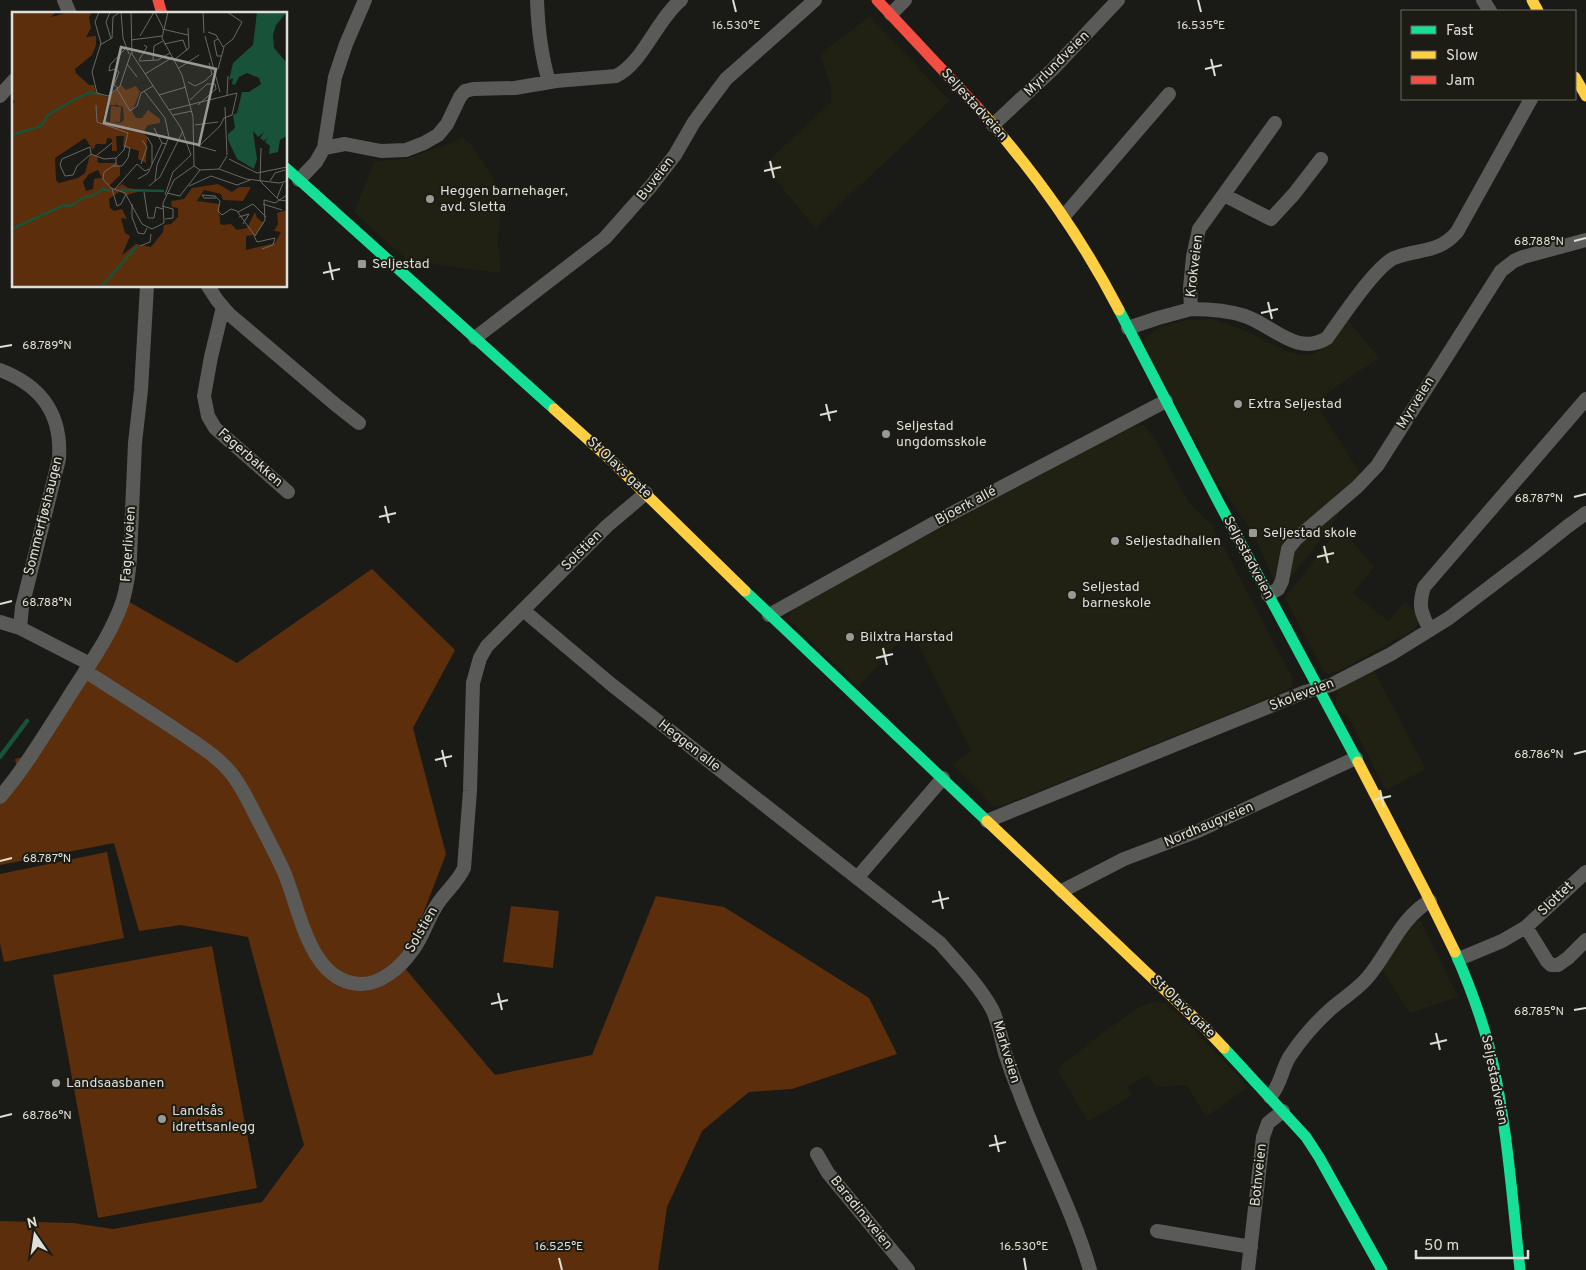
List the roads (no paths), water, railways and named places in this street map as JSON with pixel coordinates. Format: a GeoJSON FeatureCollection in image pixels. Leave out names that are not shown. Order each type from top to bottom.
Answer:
{"type":"FeatureCollection","features":[{"type":"Feature","properties":{"kind":"main road","name":"Seljestadveien"},"geometry":{"type":"LineString","coordinates":[[877,0],[993,125],[1038,179],[1090,258],[1430,901],[1459,959],[1482,1022],[1497,1085],[1520,1270]]}},
{"type":"Feature","properties":{"kind":"main road"},"geometry":{"type":"LineString","coordinates":[[1576,79],[1586,96]]}},
{"type":"Feature","properties":{"kind":"main road","name":"St Olavs gate"},"geometry":{"type":"LineString","coordinates":[[288,170],[646,493],[769,615],[1180,1003],[1270,1096],[1306,1137],[1382,1270]]}},
{"type":"Feature","properties":{"kind":"street"},"geometry":{"type":"LineString","coordinates":[[299,180],[316,162],[324,148],[335,77],[346,44],[365,0]]}},
{"type":"Feature","properties":{"kind":"street"},"geometry":{"type":"LineString","coordinates":[[536,0],[542,58],[549,82]]}},
{"type":"Feature","properties":{"kind":"street"},"geometry":{"type":"LineString","coordinates":[[324,148],[345,144],[380,151],[406,150],[424,143],[438,135],[447,124],[465,91],[516,88],[581,78],[616,76],[632,64],[666,17],[681,0]]}},
{"type":"Feature","properties":{"kind":"street","name":"Buveien"},"geometry":{"type":"LineString","coordinates":[[475,338],[605,238],[645,193],[675,155],[694,122],[730,74],[815,0]]}},
{"type":"Feature","properties":{"kind":"street"},"geometry":{"type":"LineString","coordinates":[[891,14],[905,0]]}},
{"type":"Feature","properties":{"kind":"street","name":"Myrlundveien"},"geometry":{"type":"LineString","coordinates":[[993,125],[1053,69],[1118,0]]}},
{"type":"Feature","properties":{"kind":"street"},"geometry":{"type":"LineString","coordinates":[[0,96],[12,82]]}},
{"type":"Feature","properties":{"kind":"street"},"geometry":{"type":"LineString","coordinates":[[1064,216],[1169,94]]}},
{"type":"Feature","properties":{"kind":"street"},"geometry":{"type":"LineString","coordinates":[[1191,309],[1226,310],[1247,317],[1296,343],[1307,344],[1327,338],[1384,264],[1394,258],[1440,246],[1458,232],[1530,100]]}},
{"type":"Feature","properties":{"kind":"street","name":"Krokveien"},"geometry":{"type":"LineString","coordinates":[[1128,328],[1191,309],[1190,288],[1199,229],[1275,123]]}},
{"type":"Feature","properties":{"kind":"street"},"geometry":{"type":"LineString","coordinates":[[1224,195],[1271,219],[1294,194],[1321,159]]}},
{"type":"Feature","properties":{"kind":"street","name":"Myrveien"},"geometry":{"type":"LineString","coordinates":[[1268,595],[1278,589],[1282,581],[1288,549],[1296,539],[1357,487],[1377,466],[1501,271],[1523,257],[1586,240]]}},
{"type":"Feature","properties":{"kind":"street","name":"Fagerliveien"},"geometry":{"type":"LineString","coordinates":[[0,797],[17,777],[88,668],[123,600],[128,577],[135,442],[141,390],[147,288]]}},
{"type":"Feature","properties":{"kind":"street"},"geometry":{"type":"LineString","coordinates":[[209,288],[223,307],[255,337],[336,406],[359,423]]}},
{"type":"Feature","properties":{"kind":"street","name":"Fagerbakken"},"geometry":{"type":"LineString","coordinates":[[223,307],[206,384],[205,405],[208,416],[215,428],[288,492]]}},
{"type":"Feature","properties":{"kind":"street","name":"Sommerfjøshaugen"},"geometry":{"type":"LineString","coordinates":[[0,370],[15,376],[41,395],[50,408],[60,445],[59,460],[22,607],[20,628]]}},
{"type":"Feature","properties":{"kind":"street"},"geometry":{"type":"LineString","coordinates":[[1430,630],[1422,615],[1420,599],[1424,587],[1586,399]]}},
{"type":"Feature","properties":{"kind":"street","name":"Bjoerk allé"},"geometry":{"type":"LineString","coordinates":[[769,615],[943,518],[1166,401]]}},
{"type":"Feature","properties":{"kind":"street","name":"Solstien"},"geometry":{"type":"LineString","coordinates":[[88,668],[211,754],[230,772],[246,798],[284,874],[304,929],[322,964],[337,977],[350,984],[375,982],[390,972],[413,950],[435,906],[460,876],[464,868],[470,791],[473,684],[476,670],[487,646],[607,526],[646,493]]}},
{"type":"Feature","properties":{"kind":"street","name":"Skoleveien"},"geometry":{"type":"LineString","coordinates":[[987,821],[1318,688],[1331,685],[1374,663],[1449,618],[1586,513]]}},
{"type":"Feature","properties":{"kind":"street","name":"Heggen alle"},"geometry":{"type":"LineString","coordinates":[[524,610],[612,685],[857,878]]}},
{"type":"Feature","properties":{"kind":"street"},"geometry":{"type":"LineString","coordinates":[[0,622],[20,628],[88,668]]}},
{"type":"Feature","properties":{"kind":"street","name":"Nordhaugveien"},"geometry":{"type":"LineString","coordinates":[[1062,891],[1124,859],[1198,831],[1356,758]]}},
{"type":"Feature","properties":{"kind":"street"},"geometry":{"type":"LineString","coordinates":[[857,878],[943,778]]}},
{"type":"Feature","properties":{"kind":"street","name":"Slottet"},"geometry":{"type":"LineString","coordinates":[[1459,959],[1502,941],[1526,927],[1586,872]]}},
{"type":"Feature","properties":{"kind":"street","name":"Markveien"},"geometry":{"type":"LineString","coordinates":[[857,878],[940,943],[992,1008],[1018,1090],[1078,1232],[1090,1270]]}},
{"type":"Feature","properties":{"kind":"street"},"geometry":{"type":"LineString","coordinates":[[1270,1096],[1279,1084],[1288,1058],[1310,1030],[1368,977],[1410,915],[1430,901]]}},
{"type":"Feature","properties":{"kind":"street","name":"Slottet"},"geometry":{"type":"LineString","coordinates":[[1526,927],[1551,965],[1558,965],[1568,958],[1586,940]]}},
{"type":"Feature","properties":{"kind":"street","name":"Botnveien"},"geometry":{"type":"LineString","coordinates":[[1248,1270],[1265,1128],[1283,1110]]}},
{"type":"Feature","properties":{"kind":"street","name":"Baradinaveien"},"geometry":{"type":"LineString","coordinates":[[817,1154],[828,1173],[908,1270]]}},
{"type":"Feature","properties":{"kind":"street"},"geometry":{"type":"LineString","coordinates":[[1157,1231],[1250,1247]]}},
{"type":"Feature","properties":{"kind":"waterway"},"geometry":{"type":"LineString","coordinates":[[0,757],[27,721]]}},
{"type":"Feature","properties":{"kind":"place","name":"Heggen barnehager, avd. Sletta"},"geometry":{"type":"Point","coordinates":[430,199]}},
{"type":"Feature","properties":{"kind":"place","name":"Seljestad"},"geometry":{"type":"Point","coordinates":[362,264]}},
{"type":"Feature","properties":{"kind":"place","name":"Extra Seljestad"},"geometry":{"type":"Point","coordinates":[1238,404]}},
{"type":"Feature","properties":{"kind":"place","name":"Seljestad ungdomsskole"},"geometry":{"type":"Point","coordinates":[886,434]}},
{"type":"Feature","properties":{"kind":"place","name":"Seljestad skole"},"geometry":{"type":"Point","coordinates":[1253,533]}},
{"type":"Feature","properties":{"kind":"place","name":"Seljestadhallen"},"geometry":{"type":"Point","coordinates":[1115,541]}},
{"type":"Feature","properties":{"kind":"place","name":"Seljestad barneskole"},"geometry":{"type":"Point","coordinates":[1072,595]}},
{"type":"Feature","properties":{"kind":"place","name":"Bilxtra Harstad"},"geometry":{"type":"Point","coordinates":[850,637]}},
{"type":"Feature","properties":{"kind":"place","name":"Landsaasbanen"},"geometry":{"type":"Point","coordinates":[56,1083]}},
{"type":"Feature","properties":{"kind":"place","name":"Landsås idrettsanlegg"},"geometry":{"type":"Point","coordinates":[162,1119]}}]}
